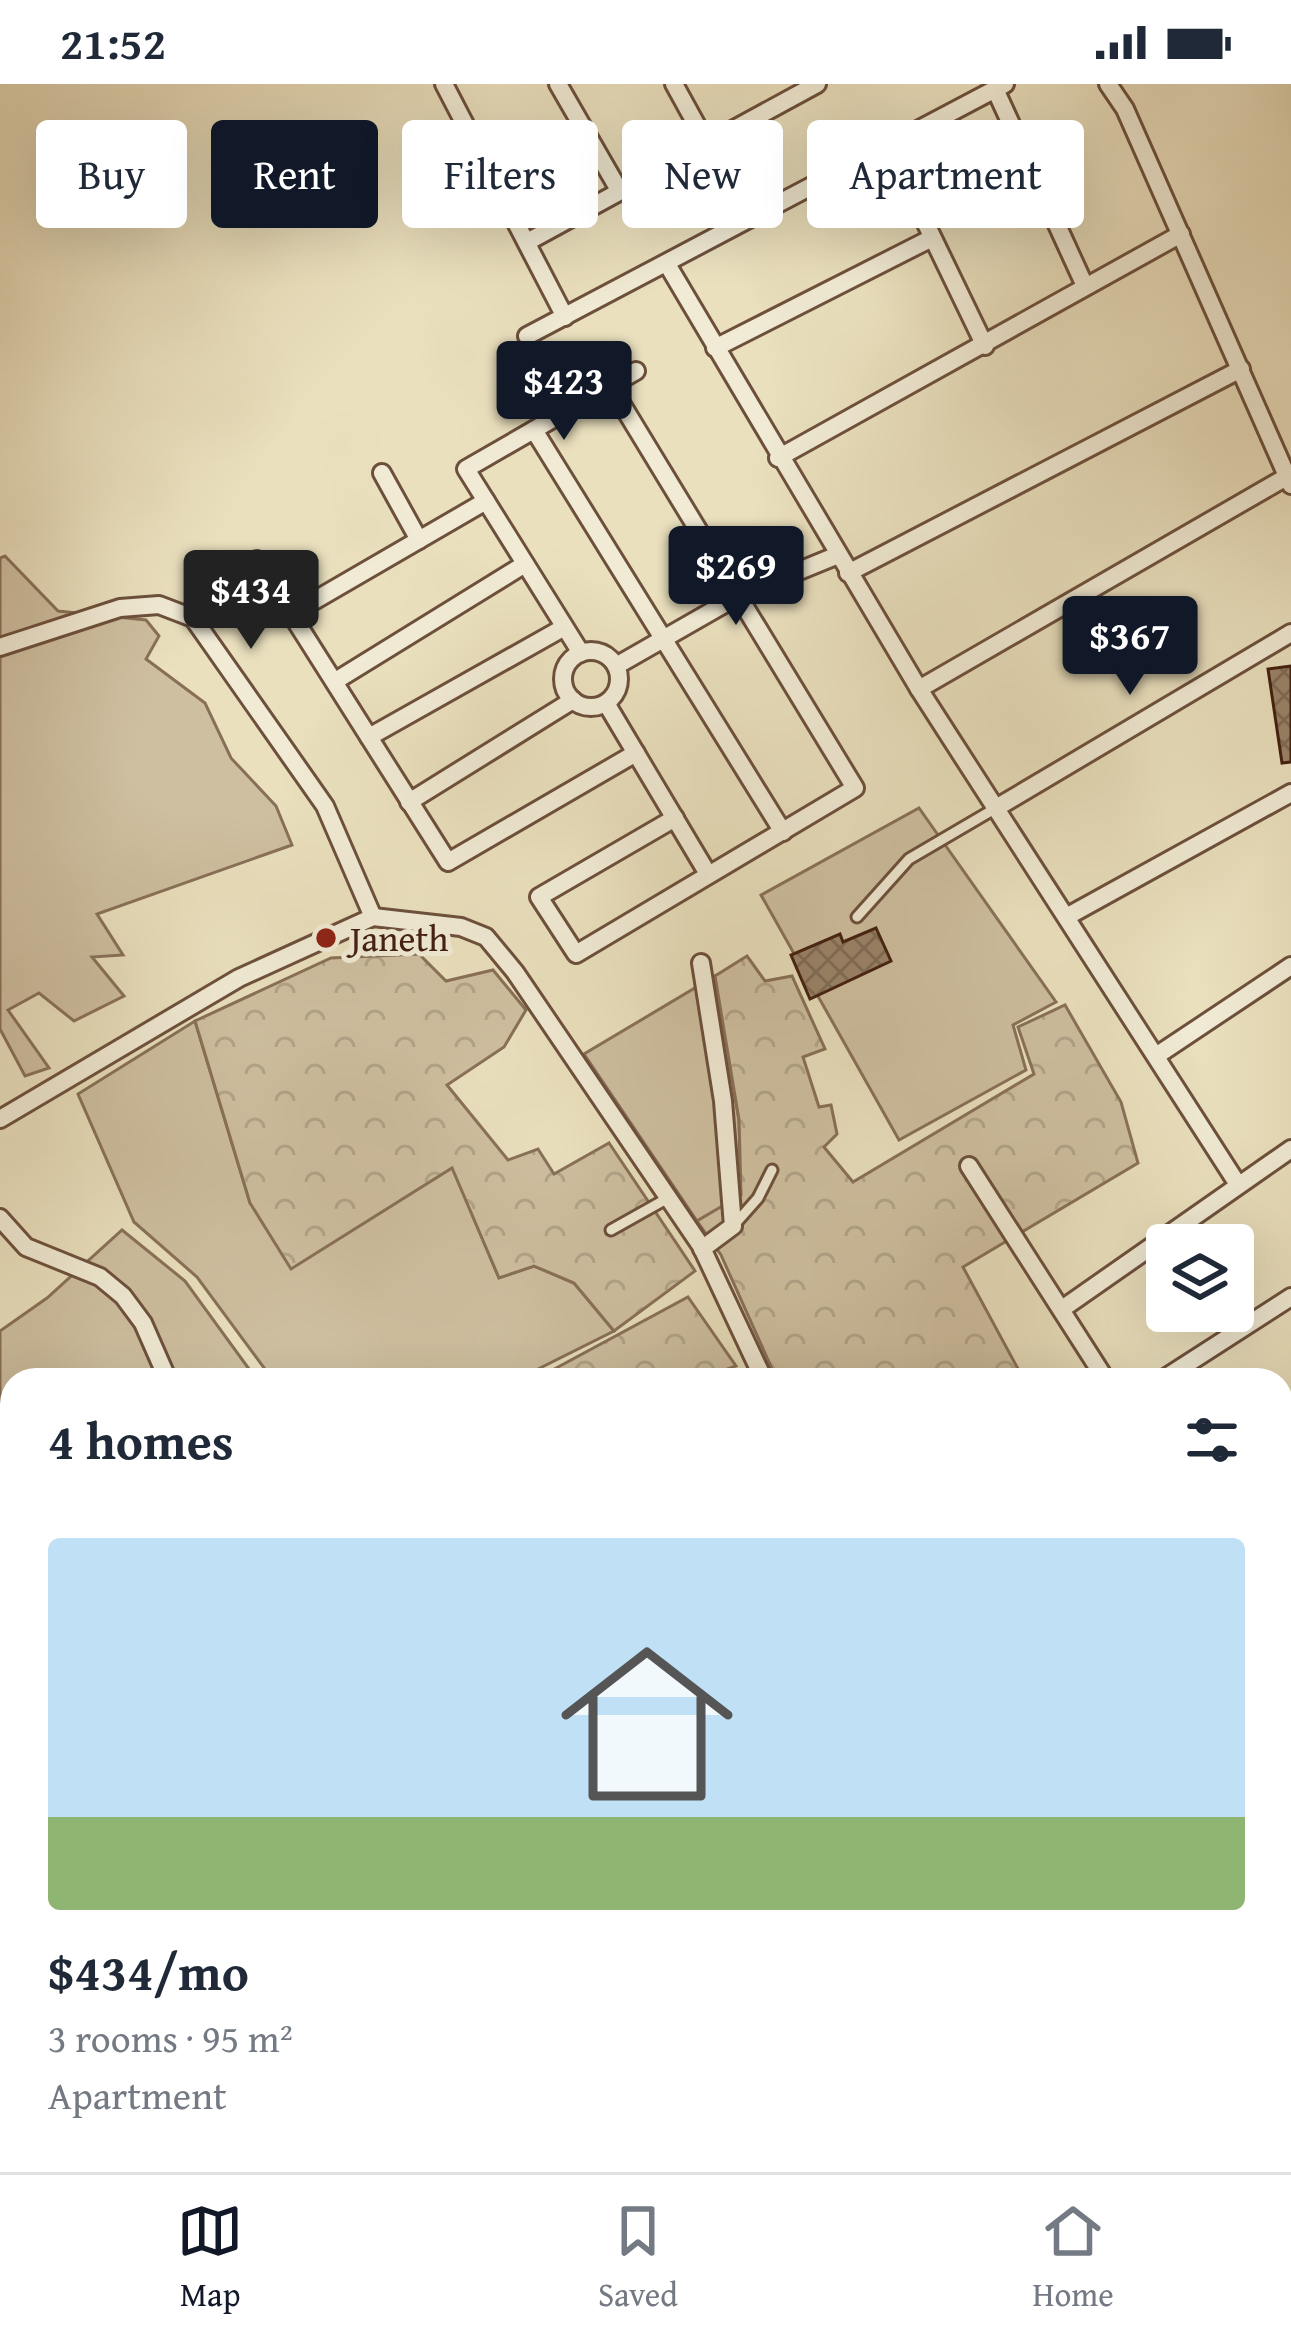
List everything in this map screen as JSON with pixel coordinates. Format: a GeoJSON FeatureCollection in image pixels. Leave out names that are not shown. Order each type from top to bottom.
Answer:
{"type":"FeatureCollection","features":[{"type":"Feature","properties":{"kind":"street"},"geometry":{"type":"LineString","coordinates":[[444,84],[566,317]]}},
{"type":"Feature","properties":{"kind":"street"},"geometry":{"type":"LineString","coordinates":[[558,84],[619,190]]}},
{"type":"Feature","properties":{"kind":"street"},"geometry":{"type":"LineString","coordinates":[[674,84],[694,120]]}},
{"type":"Feature","properties":{"kind":"street"},"geometry":{"type":"LineString","coordinates":[[744,120],[791,90],[817,84]]}},
{"type":"Feature","properties":{"kind":"street"},"geometry":{"type":"LineString","coordinates":[[919,689],[1290,481],[1181,234],[1108,84]]}},
{"type":"Feature","properties":{"kind":"street"},"geometry":{"type":"LineString","coordinates":[[935,120],[1000,86],[1085,286]]}},
{"type":"Feature","properties":{"kind":"street"},"geometry":{"type":"LineString","coordinates":[[529,241],[622,188]]}},
{"type":"Feature","properties":{"kind":"street"},"geometry":{"type":"LineString","coordinates":[[527,336],[807,189]]}},
{"type":"Feature","properties":{"kind":"street"},"geometry":{"type":"LineString","coordinates":[[925,228],[985,346]]}},
{"type":"Feature","properties":{"kind":"street"},"geometry":{"type":"LineString","coordinates":[[778,458],[1181,234]]}},
{"type":"Feature","properties":{"kind":"street"},"geometry":{"type":"LineString","coordinates":[[715,348],[930,239]]}},
{"type":"Feature","properties":{"kind":"street"},"geometry":{"type":"LineString","coordinates":[[668,264],[778,458],[919,689],[1237,1183]]}},
{"type":"Feature","properties":{"kind":"street"},"geometry":{"type":"LineString","coordinates":[[848,573],[1241,369]]}},
{"type":"Feature","properties":{"kind":"street"},"geometry":{"type":"LineString","coordinates":[[581,653],[561,629],[466,469],[636,371]]}},
{"type":"Feature","properties":{"kind":"street"},"geometry":{"type":"LineString","coordinates":[[610,386],[855,788],[576,954],[539,897],[675,818]]}},
{"type":"Feature","properties":{"kind":"street"},"geometry":{"type":"LineString","coordinates":[[534,430],[783,832]]}},
{"type":"Feature","properties":{"kind":"street"},"geometry":{"type":"LineString","coordinates":[[382,472],[419,540]]}},
{"type":"Feature","properties":{"kind":"street"},"geometry":{"type":"LineString","coordinates":[[293,614],[486,501]]}},
{"type":"Feature","properties":{"kind":"street"},"geometry":{"type":"LineString","coordinates":[[616,666],[740,595],[838,555]]}},
{"type":"Feature","properties":{"kind":"street"},"geometry":{"type":"LineString","coordinates":[[257,560],[448,862],[636,753]]}},
{"type":"Feature","properties":{"kind":"street"},"geometry":{"type":"LineString","coordinates":[[337,680],[525,564]]}},
{"type":"Feature","properties":{"kind":"street"},"geometry":{"type":"LineString","coordinates":[[0,647],[120,608],[159,604],[193,618],[325,806],[374,916]]}},
{"type":"Feature","properties":{"kind":"street"},"geometry":{"type":"LineString","coordinates":[[369,737],[561,629]]}},
{"type":"Feature","properties":{"kind":"street"},"geometry":{"type":"LineString","coordinates":[[996,808],[1291,633]]}},
{"type":"Feature","properties":{"kind":"street"},"geometry":{"type":"LineString","coordinates":[[581,653],[602,653],[616,666],[618,686],[606,703],[588,706],[573,700],[565,672],[581,653]]}},
{"type":"Feature","properties":{"kind":"street"},"geometry":{"type":"LineString","coordinates":[[409,802],[573,700]]}},
{"type":"Feature","properties":{"kind":"street"},"geometry":{"type":"LineString","coordinates":[[606,703],[708,874]]}},
{"type":"Feature","properties":{"kind":"street"},"geometry":{"type":"LineString","coordinates":[[1068,916],[1291,793]]}},
{"type":"Feature","properties":{"kind":"street"},"geometry":{"type":"LineString","coordinates":[[0,1119],[239,978],[374,916],[461,927],[486,937],[668,1198],[702,1249],[758,1368]]}},
{"type":"Feature","properties":{"kind":"street"},"geometry":{"type":"LineString","coordinates":[[701,963],[723,1101],[734,1226],[702,1249]]}},
{"type":"Feature","properties":{"kind":"street"},"geometry":{"type":"LineString","coordinates":[[1156,1055],[1291,966]]}},
{"type":"Feature","properties":{"kind":"street"},"geometry":{"type":"LineString","coordinates":[[1062,1309],[1291,1149]]}},
{"type":"Feature","properties":{"kind":"street"},"geometry":{"type":"LineString","coordinates":[[969,1166],[1099,1368]]}},
{"type":"Feature","properties":{"kind":"street"},"geometry":{"type":"LineString","coordinates":[[0,1217],[26,1247],[100,1277],[123,1296],[143,1323],[163,1368]]}},
{"type":"Feature","properties":{"kind":"street"},"geometry":{"type":"LineString","coordinates":[[1181,1368],[1291,1297]]}},
{"type":"Feature","properties":{"kind":"lane"},"geometry":{"type":"LineString","coordinates":[[857,916],[910,860],[996,808]]}},
{"type":"Feature","properties":{"kind":"lane"},"geometry":{"type":"LineString","coordinates":[[734,1226],[758,1198],[772,1170]]}},
{"type":"Feature","properties":{"kind":"lane"},"geometry":{"type":"LineString","coordinates":[[611,1230],[668,1198]]}},
{"type":"Feature","properties":{"kind":"green space"},"geometry":{"type":"Polygon","coordinates":[[[5,556],[58,611],[146,620],[159,636],[146,659],[205,703],[231,758],[276,806],[292,845],[97,914],[123,955],[92,957],[124,996],[74,1021],[39,993],[8,1010],[49,1068],[25,1076],[0,1029],[0,558],[5,556]]]}},
{"type":"Feature","properties":{"kind":"green space"},"geometry":{"type":"Polygon","coordinates":[[[919,808],[1056,1002],[1013,1025],[1026,1070],[899,1140],[761,895],[919,808]]]}},
{"type":"Feature","properties":{"kind":"green space"},"geometry":{"type":"Polygon","coordinates":[[[419,954],[446,981],[493,970],[526,1010],[504,1047],[447,1085],[508,1160],[538,1149],[554,1174],[609,1143],[695,1271],[614,1331],[574,1283],[534,1266],[499,1278],[452,1168],[291,1269],[250,1203],[195,1021],[331,958],[419,954]]]}},
{"type":"Feature","properties":{"kind":"green space"},"geometry":{"type":"Polygon","coordinates":[[[747,956],[765,981],[792,976],[825,1049],[803,1057],[819,1107],[831,1105],[837,1134],[824,1147],[853,1182],[1034,1074],[1018,1027],[1065,1005],[1121,1102],[1138,1163],[963,1267],[1018,1368],[772,1368],[721,1255],[697,1221],[741,1195],[739,1120],[715,976],[747,956]]]}},
{"type":"Feature","properties":{"kind":"green space"},"geometry":{"type":"Polygon","coordinates":[[[715,976],[739,1120],[741,1196],[697,1221],[584,1054],[715,976]]]}},
{"type":"Feature","properties":{"kind":"green space"},"geometry":{"type":"Polygon","coordinates":[[[195,1021],[250,1203],[453,1168],[499,1278],[534,1266],[574,1283],[614,1331],[540,1368],[264,1368],[197,1277],[134,1222],[78,1094],[195,1021]]]}},
{"type":"Feature","properties":{"kind":"green space"},"geometry":{"type":"Polygon","coordinates":[[[122,1230],[185,1281],[248,1368],[0,1368],[0,1331],[47,1298],[122,1230]]]}},
{"type":"Feature","properties":{"kind":"green space"},"geometry":{"type":"Polygon","coordinates":[[[688,1297],[736,1366],[730,1368],[556,1368],[688,1297]]]}},
{"type":"Feature","properties":{"kind":"building"},"geometry":{"type":"Polygon","coordinates":[[[1291,666],[1291,762],[1282,763],[1268,669],[1291,666]]]}},
{"type":"Feature","properties":{"kind":"building"},"geometry":{"type":"Polygon","coordinates":[[[876,928],[891,961],[810,999],[791,955],[840,934],[843,942],[876,928]]]}},
{"type":"Feature","properties":{"kind":"place","name":"Janeth"},"geometry":{"type":"Point","coordinates":[326,938]}}]}
